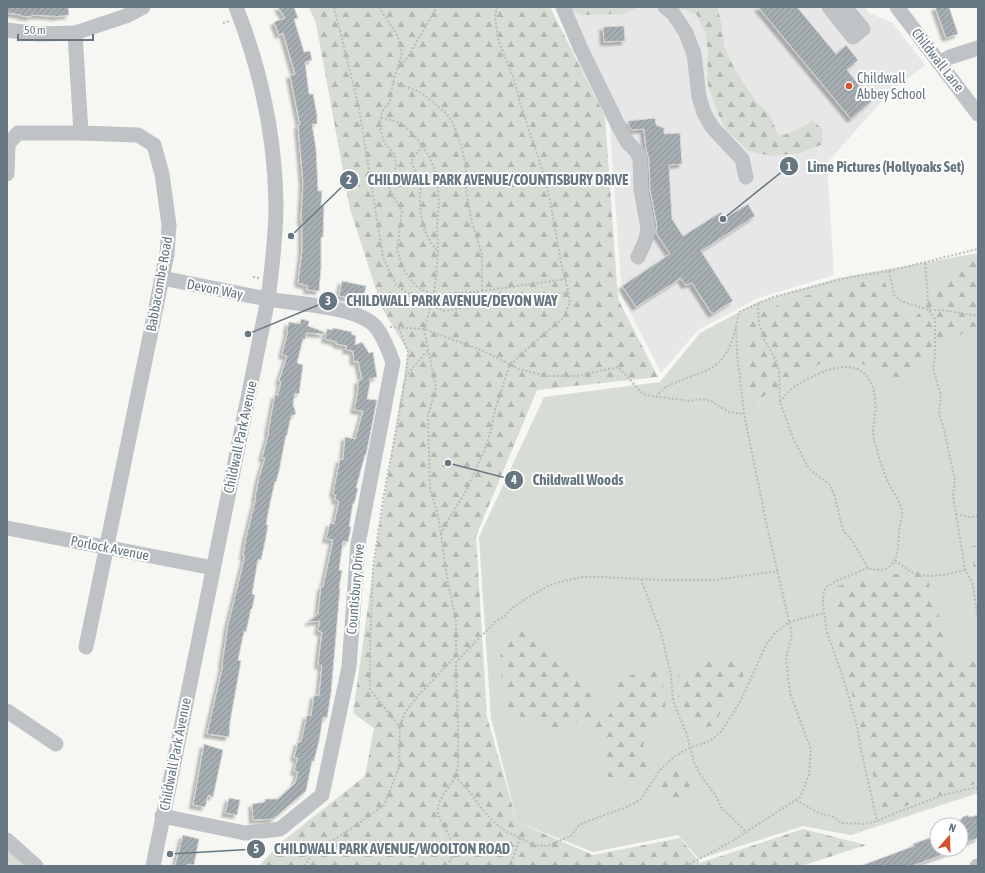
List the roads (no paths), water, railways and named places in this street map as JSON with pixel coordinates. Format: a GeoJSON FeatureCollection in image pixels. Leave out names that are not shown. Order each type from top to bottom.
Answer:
{"type":"FeatureCollection","features":[{"type":"Feature","properties":{"kind":"street"},"geometry":{"type":"LineString","coordinates":[[7,30],[38,34],[75,33],[124,12],[143,7]]}},
{"type":"Feature","properties":{"kind":"street","name":"Childwall Park Avenue"},"geometry":{"type":"LineString","coordinates":[[153,866],[212,568],[268,299],[272,262],[276,206],[270,128],[260,77],[248,38],[236,7]]}},
{"type":"Feature","properties":{"kind":"street"},"geometry":{"type":"LineString","coordinates":[[563,7],[580,47],[620,129],[628,143],[637,152],[640,159],[641,190],[648,228],[646,239],[638,257]]}},
{"type":"Feature","properties":{"kind":"street"},"geometry":{"type":"LineString","coordinates":[[665,7],[673,13],[686,33],[694,54],[699,97],[704,113],[712,127],[742,158],[746,177]]}},
{"type":"Feature","properties":{"kind":"street"},"geometry":{"type":"LineString","coordinates":[[829,7],[853,37],[863,29],[845,7]]}},
{"type":"Feature","properties":{"kind":"street","name":"Childwall Lane"},"geometry":{"type":"LineString","coordinates":[[896,8],[978,114]]}},
{"type":"Feature","properties":{"kind":"street"},"geometry":{"type":"LineString","coordinates":[[75,33],[81,133]]}},
{"type":"Feature","properties":{"kind":"street"},"geometry":{"type":"LineString","coordinates":[[939,62],[957,54],[978,48]]}},
{"type":"Feature","properties":{"kind":"street","name":"Babbacombe Road"},"geometry":{"type":"LineString","coordinates":[[7,174],[8,144],[18,133],[138,135],[154,145],[162,174],[169,225],[166,254],[86,647]]}},
{"type":"Feature","properties":{"kind":"street","name":"Devon Way"},"geometry":{"type":"LineString","coordinates":[[162,278],[268,299]]}},
{"type":"Feature","properties":{"kind":"street","name":"Countisbury Drive"},"geometry":{"type":"LineString","coordinates":[[162,816],[245,833],[280,829],[322,794],[349,667],[358,544],[393,362],[386,344],[375,327],[359,316],[342,311],[268,299]]}},
{"type":"Feature","properties":{"kind":"street","name":"Porlock Avenue"},"geometry":{"type":"LineString","coordinates":[[7,528],[212,568]]}},
{"type":"Feature","properties":{"kind":"street"},"geometry":{"type":"LineString","coordinates":[[7,711],[56,744]]}},
{"type":"Feature","properties":{"kind":"street"},"geometry":{"type":"LineString","coordinates":[[7,840],[36,866]]}},
{"type":"Feature","properties":{"kind":"place","name":"Childwall Abbey School"},"geometry":{"type":"Point","coordinates":[849,86]}},
{"type":"Feature","properties":{"kind":"place","name":"Lime Pictures (Hollyoaks Set)"},"geometry":{"type":"Point","coordinates":[723,219]}},
{"type":"Feature","properties":{"kind":"place","name":"CHILDWALL PARK AVENUE/COUNTISBURY DRIVE"},"geometry":{"type":"Point","coordinates":[291,236]}},
{"type":"Feature","properties":{"kind":"place","name":"CHILDWALL PARK AVENUE/DEVON WAY"},"geometry":{"type":"Point","coordinates":[248,334]}},
{"type":"Feature","properties":{"kind":"place","name":"Childwall Woods"},"geometry":{"type":"Point","coordinates":[448,463]}},
{"type":"Feature","properties":{"kind":"place","name":"CHILDWALL PARK AVENUE/WOOLTON ROAD"},"geometry":{"type":"Point","coordinates":[170,854]}}]}
